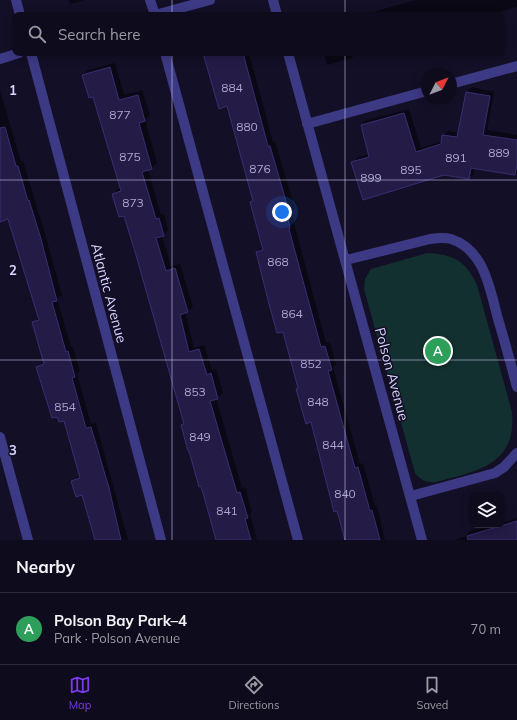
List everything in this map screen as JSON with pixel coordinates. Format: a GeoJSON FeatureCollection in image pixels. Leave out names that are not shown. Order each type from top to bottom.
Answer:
{"type":"FeatureCollection","features":[{"type":"Feature","properties":{"kind":"street"},"geometry":{"type":"LineString","coordinates":[[16,0],[19,12]]}},
{"type":"Feature","properties":{"kind":"street"},"geometry":{"type":"LineString","coordinates":[[150,0],[154,12]]}},
{"type":"Feature","properties":{"kind":"street"},"geometry":{"type":"LineString","coordinates":[[166,12],[210,0]]}},
{"type":"Feature","properties":{"kind":"street"},"geometry":{"type":"LineString","coordinates":[[273,0],[276,12]]}},
{"type":"Feature","properties":{"kind":"street"},"geometry":{"type":"LineString","coordinates":[[0,59],[12,55]]}},
{"type":"Feature","properties":{"kind":"street","name":"Atlantic Avenue"},"geometry":{"type":"LineString","coordinates":[[32,56],[161,540]]}},
{"type":"Feature","properties":{"kind":"street"},"geometry":{"type":"LineString","coordinates":[[166,56],[298,540]]}},
{"type":"Feature","properties":{"kind":"street","name":"Polson Avenue"},"geometry":{"type":"LineString","coordinates":[[289,56],[422,540]]}},
{"type":"Feature","properties":{"kind":"street"},"geometry":{"type":"LineString","coordinates":[[457,82],[517,66]]}},
{"type":"Feature","properties":{"kind":"street"},"geometry":{"type":"LineString","coordinates":[[307,124],[421,93]]}},
{"type":"Feature","properties":{"kind":"street"},"geometry":{"type":"LineString","coordinates":[[346,260],[430,239],[451,239],[468,249],[477,258],[487,278],[517,387]]}},
{"type":"Feature","properties":{"kind":"street"},"geometry":{"type":"LineString","coordinates":[[0,437],[28,540]]}},
{"type":"Feature","properties":{"kind":"street"},"geometry":{"type":"LineString","coordinates":[[411,496],[494,473],[504,468],[517,453]]}},
{"type":"Feature","properties":{"kind":"green space"},"geometry":{"type":"Polygon","coordinates":[[[427,253],[444,255],[458,260],[473,277],[477,285],[512,412],[512,430],[508,444],[501,455],[491,463],[479,469],[436,482],[421,479],[415,473],[364,289],[365,279],[371,269],[427,253]]]}},
{"type":"Feature","properties":{"kind":"building"},"geometry":{"type":"Polygon","coordinates":[[[204,56],[244,56],[268,146],[270,146],[290,215],[287,216],[289,229],[321,347],[325,346],[332,370],[328,371],[355,468],[358,467],[370,511],[372,510],[380,540],[345,540],[337,511],[334,512],[311,422],[306,424],[296,389],[298,388],[283,332],[277,333],[269,304],[256,252],[263,250],[250,202],[253,201],[227,106],[219,109],[204,56]]]}},
{"type":"Feature","properties":{"kind":"building"},"geometry":{"type":"Polygon","coordinates":[[[110,67],[119,100],[138,95],[145,121],[139,123],[152,169],[142,172],[156,219],[159,218],[164,236],[156,238],[166,271],[175,268],[188,312],[180,315],[189,352],[199,349],[207,375],[211,373],[218,399],[210,401],[237,493],[240,492],[248,518],[245,519],[251,540],[216,540],[201,486],[199,487],[188,451],[181,425],[184,424],[136,255],[124,216],[119,217],[112,194],[121,191],[93,97],[89,98],[82,75],[110,67]]]}},
{"type":"Feature","properties":{"kind":"building"},"geometry":{"type":"Polygon","coordinates":[[[466,92],[490,96],[483,135],[517,140],[517,164],[515,175],[471,168],[469,179],[444,175],[363,200],[351,162],[369,157],[361,125],[404,113],[416,152],[441,144],[442,135],[457,137],[466,92]]]}},
{"type":"Feature","properties":{"kind":"building"},"geometry":{"type":"Polygon","coordinates":[[[5,127],[16,166],[18,166],[41,239],[57,301],[52,302],[66,352],[68,351],[75,377],[72,378],[86,428],[91,427],[109,488],[121,540],[95,540],[82,495],[76,497],[71,481],[80,478],[64,421],[59,422],[57,417],[52,418],[36,367],[44,364],[32,322],[39,320],[8,219],[0,222],[0,128],[5,127]]]}},
{"type":"Feature","properties":{"kind":"building"},"geometry":{"type":"Polygon","coordinates":[[[517,521],[517,540],[468,540],[467,536],[494,528],[505,528],[505,525],[517,521]]]}},
{"type":"Feature","properties":{"kind":"place","name":"Polson Bay Park–4"},"geometry":{"type":"Point","coordinates":[438,351]}}]}
